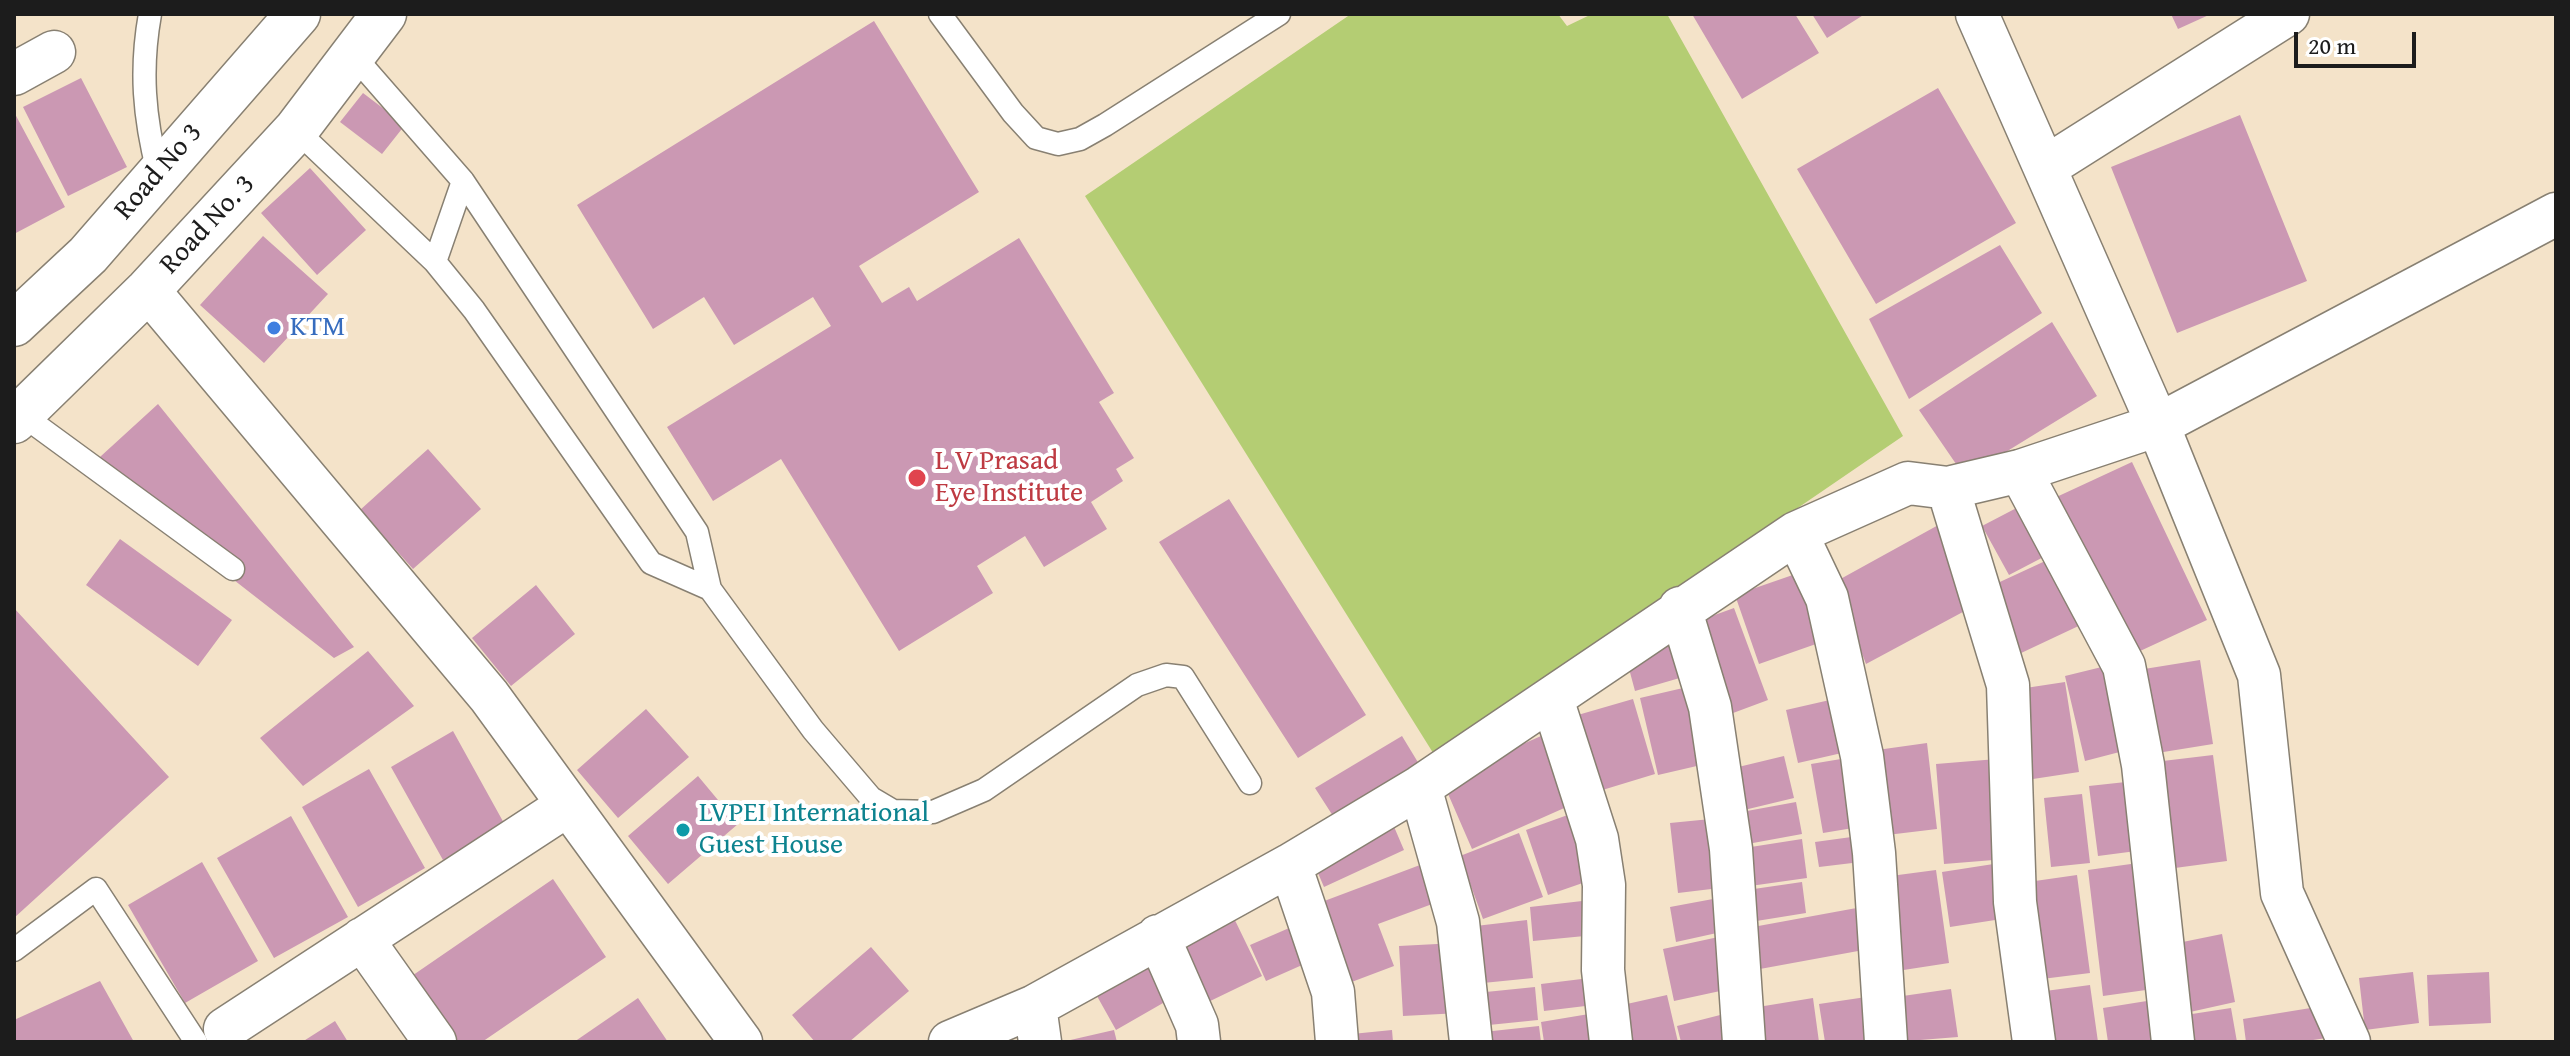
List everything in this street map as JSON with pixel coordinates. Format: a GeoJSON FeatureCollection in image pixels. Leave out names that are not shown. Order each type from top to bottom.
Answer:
{"type":"FeatureCollection","features":[{"type":"Feature","properties":{"kind":"main road","name":"Road No 3"},"geometry":{"type":"LineString","coordinates":[[14,324],[88,255],[298,14]]}},
{"type":"Feature","properties":{"kind":"main road","name":"Road No. 3"},"geometry":{"type":"LineString","coordinates":[[18,417],[148,290],[296,130],[384,14]]}},
{"type":"Feature","properties":{"kind":"street"},"geometry":{"type":"LineString","coordinates":[[1977,14],[2158,425],[2259,675],[2282,893],[2349,1042]]}},
{"type":"Feature","properties":{"kind":"street"},"geometry":{"type":"LineString","coordinates":[[2046,167],[2288,14]]}},
{"type":"Feature","properties":{"kind":"street"},"geometry":{"type":"LineString","coordinates":[[14,74],[54,52]]}},
{"type":"Feature","properties":{"kind":"street"},"geometry":{"type":"LineString","coordinates":[[950,1042],[1038,1024],[1158,936],[1290,865],[1420,787],[1680,608],[1796,533],[1908,483],[1948,488],[2020,471],[2158,425],[2556,214]]}},
{"type":"Feature","properties":{"kind":"street"},"geometry":{"type":"LineString","coordinates":[[148,290],[489,696],[741,1042]]}},
{"type":"Feature","properties":{"kind":"street"},"geometry":{"type":"LineString","coordinates":[[2020,471],[2124,666],[2143,765],[2173,1042]]}},
{"type":"Feature","properties":{"kind":"street"},"geometry":{"type":"LineString","coordinates":[[1948,488],[2008,685],[2015,902],[2034,1042]]}},
{"type":"Feature","properties":{"kind":"street"},"geometry":{"type":"LineString","coordinates":[[1796,533],[1827,598],[1862,756],[1874,853],[1879,979],[1886,1042]]}},
{"type":"Feature","properties":{"kind":"street"},"geometry":{"type":"LineString","coordinates":[[1680,608],[1710,707],[1727,817],[1744,1042]]}},
{"type":"Feature","properties":{"kind":"street"},"geometry":{"type":"LineString","coordinates":[[1552,699],[1599,854],[1604,885],[1603,970],[1611,1042]]}},
{"type":"Feature","properties":{"kind":"street"},"geometry":{"type":"LineString","coordinates":[[1420,787],[1458,922],[1471,1042]]}},
{"type":"Feature","properties":{"kind":"street"},"geometry":{"type":"LineString","coordinates":[[211,1036],[568,805]]}},
{"type":"Feature","properties":{"kind":"street"},"geometry":{"type":"LineString","coordinates":[[1290,865],[1333,992],[1337,1042]]}},
{"type":"Feature","properties":{"kind":"street"},"geometry":{"type":"LineString","coordinates":[[1158,936],[1197,1025],[1199,1042]]}},
{"type":"Feature","properties":{"kind":"street"},"geometry":{"type":"LineString","coordinates":[[362,939],[435,1042]]}},
{"type":"Feature","properties":{"kind":"lane"},"geometry":{"type":"LineString","coordinates":[[150,14],[143,56],[143,99],[158,172]]}},
{"type":"Feature","properties":{"kind":"lane"},"geometry":{"type":"LineString","coordinates":[[940,14],[1013,113],[1036,138],[1058,144],[1080,139],[1105,125],[1279,14]]}},
{"type":"Feature","properties":{"kind":"lane"},"geometry":{"type":"LineString","coordinates":[[353,55],[463,181],[697,532],[710,589],[813,730],[871,798],[893,811],[933,812],[984,790],[1137,685],[1166,675],[1183,677],[1250,783]]}},
{"type":"Feature","properties":{"kind":"lane"},"geometry":{"type":"LineString","coordinates":[[296,130],[435,262],[474,310],[651,563],[710,589]]}},
{"type":"Feature","properties":{"kind":"lane"},"geometry":{"type":"LineString","coordinates":[[435,262],[463,181]]}},
{"type":"Feature","properties":{"kind":"lane"},"geometry":{"type":"LineString","coordinates":[[18,417],[233,569]]}},
{"type":"Feature","properties":{"kind":"lane"},"geometry":{"type":"LineString","coordinates":[[14,950],[96,889],[211,1036]]}},
{"type":"Feature","properties":{"kind":"green space"},"geometry":{"type":"Polygon","coordinates":[[[1351,14],[1558,14],[1567,26],[1592,14],[1667,14],[1903,436],[1435,756],[1085,196],[1351,14]]]}},
{"type":"Feature","properties":{"kind":"building"},"geometry":{"type":"Polygon","coordinates":[[[1692,14],[1795,14],[1819,53],[1742,99],[1692,14]]]}},
{"type":"Feature","properties":{"kind":"building"},"geometry":{"type":"Polygon","coordinates":[[[1812,14],[1865,14],[1827,38],[1812,14]]]}},
{"type":"Feature","properties":{"kind":"building"},"geometry":{"type":"Polygon","coordinates":[[[2171,14],[2211,14],[2178,29],[2171,14]]]}},
{"type":"Feature","properties":{"kind":"building"},"geometry":{"type":"Polygon","coordinates":[[[874,21],[979,192],[859,266],[882,303],[909,287],[917,301],[1019,238],[1114,393],[1099,402],[1134,458],[1116,469],[1123,481],[1091,502],[1107,529],[1044,567],[1025,536],[977,566],[993,593],[899,651],[781,459],[713,501],[667,427],[831,326],[813,297],[734,345],[704,297],[653,329],[577,205],[874,21]]]}},
{"type":"Feature","properties":{"kind":"building"},"geometry":{"type":"Polygon","coordinates":[[[81,78],[127,167],[68,196],[23,107],[81,78]]]}},
{"type":"Feature","properties":{"kind":"building"},"geometry":{"type":"Polygon","coordinates":[[[1938,88],[2016,223],[1876,304],[1797,169],[1938,88]]]}},
{"type":"Feature","properties":{"kind":"building"},"geometry":{"type":"Polygon","coordinates":[[[363,93],[405,125],[382,154],[340,122],[363,93]]]}},
{"type":"Feature","properties":{"kind":"building"},"geometry":{"type":"Polygon","coordinates":[[[14,112],[65,207],[14,234],[14,112]]]}},
{"type":"Feature","properties":{"kind":"building"},"geometry":{"type":"Polygon","coordinates":[[[2240,115],[2307,281],[2177,333],[2111,167],[2240,115]]]}},
{"type":"Feature","properties":{"kind":"building"},"geometry":{"type":"Polygon","coordinates":[[[310,168],[366,230],[317,275],[261,213],[310,168]]]}},
{"type":"Feature","properties":{"kind":"building"},"geometry":{"type":"Polygon","coordinates":[[[263,236],[328,294],[264,363],[200,305],[263,236]]]}},
{"type":"Feature","properties":{"kind":"building"},"geometry":{"type":"Polygon","coordinates":[[[2000,245],[2042,313],[1909,399],[1869,319],[2000,245]]]}},
{"type":"Feature","properties":{"kind":"building"},"geometry":{"type":"Polygon","coordinates":[[[2052,322],[2097,396],[1965,477],[1919,410],[2052,322]]]}},
{"type":"Feature","properties":{"kind":"building"},"geometry":{"type":"Polygon","coordinates":[[[158,404],[354,647],[334,658],[89,467],[158,404]]]}},
{"type":"Feature","properties":{"kind":"building"},"geometry":{"type":"Polygon","coordinates":[[[428,449],[481,509],[413,569],[360,510],[428,449]]]}},
{"type":"Feature","properties":{"kind":"building"},"geometry":{"type":"Polygon","coordinates":[[[2132,462],[2207,620],[2125,658],[2050,500],[2132,462]]]}},
{"type":"Feature","properties":{"kind":"building"},"geometry":{"type":"Polygon","coordinates":[[[1229,499],[1366,715],[1298,758],[1159,542],[1229,499]]]}},
{"type":"Feature","properties":{"kind":"building"},"geometry":{"type":"Polygon","coordinates":[[[2028,502],[2055,551],[2009,575],[1982,526],[2028,502]]]}},
{"type":"Feature","properties":{"kind":"building"},"geometry":{"type":"Polygon","coordinates":[[[1942,523],[1974,606],[1866,664],[1835,582],[1942,523]]]}},
{"type":"Feature","properties":{"kind":"building"},"geometry":{"type":"Polygon","coordinates":[[[120,539],[232,620],[198,666],[86,585],[120,539]]]}},
{"type":"Feature","properties":{"kind":"building"},"geometry":{"type":"Polygon","coordinates":[[[2056,556],[2087,622],[2019,654],[1989,587],[2056,556]]]}},
{"type":"Feature","properties":{"kind":"building"},"geometry":{"type":"Polygon","coordinates":[[[1810,569],[1833,638],[1759,664],[1735,595],[1810,569]]]}},
{"type":"Feature","properties":{"kind":"building"},"geometry":{"type":"Polygon","coordinates":[[[536,585],[575,634],[511,686],[472,638],[536,585]]]}},
{"type":"Feature","properties":{"kind":"building"},"geometry":{"type":"Polygon","coordinates":[[[14,608],[169,777],[14,918],[14,608]]]}},
{"type":"Feature","properties":{"kind":"building"},"geometry":{"type":"Polygon","coordinates":[[[1734,608],[1768,700],[1725,716],[1690,624],[1734,608]]]}},
{"type":"Feature","properties":{"kind":"building"},"geometry":{"type":"Polygon","coordinates":[[[1678,634],[1690,675],[1635,691],[1624,650],[1678,634]]]}},
{"type":"Feature","properties":{"kind":"building"},"geometry":{"type":"Polygon","coordinates":[[[368,651],[414,706],[303,786],[260,738],[368,651]]]}},
{"type":"Feature","properties":{"kind":"building"},"geometry":{"type":"Polygon","coordinates":[[[2200,660],[2213,744],[2151,754],[2138,670],[2200,660]]]}},
{"type":"Feature","properties":{"kind":"building"},"geometry":{"type":"Polygon","coordinates":[[[2114,664],[2135,748],[2085,761],[2065,676],[2114,664]]]}},
{"type":"Feature","properties":{"kind":"building"},"geometry":{"type":"Polygon","coordinates":[[[2065,682],[2079,772],[2033,779],[2019,689],[2065,682]]]}},
{"type":"Feature","properties":{"kind":"building"},"geometry":{"type":"Polygon","coordinates":[[[1696,685],[1714,762],[1658,775],[1640,698],[1696,685]]]}},
{"type":"Feature","properties":{"kind":"building"},"geometry":{"type":"Polygon","coordinates":[[[1843,697],[1855,750],[1798,763],[1786,710],[1843,697]]]}},
{"type":"Feature","properties":{"kind":"building"},"geometry":{"type":"Polygon","coordinates":[[[1633,699],[1655,774],[1586,795],[1564,719],[1633,699]]]}},
{"type":"Feature","properties":{"kind":"building"},"geometry":{"type":"Polygon","coordinates":[[[646,709],[689,757],[618,818],[577,770],[646,709]]]}},
{"type":"Feature","properties":{"kind":"building"},"geometry":{"type":"Polygon","coordinates":[[[453,731],[505,825],[443,860],[391,767],[453,731]]]}},
{"type":"Feature","properties":{"kind":"building"},"geometry":{"type":"Polygon","coordinates":[[[1550,732],[1580,801],[1472,849],[1442,780],[1550,732]]]}},
{"type":"Feature","properties":{"kind":"building"},"geometry":{"type":"Polygon","coordinates":[[[1402,736],[1419,764],[1333,816],[1315,788],[1402,736]]]}},
{"type":"Feature","properties":{"kind":"building"},"geometry":{"type":"Polygon","coordinates":[[[1927,743],[1937,829],[1887,835],[1877,750],[1927,743]]]}},
{"type":"Feature","properties":{"kind":"building"},"geometry":{"type":"Polygon","coordinates":[[[2213,755],[2227,861],[2160,870],[2146,763],[2213,755]]]}},
{"type":"Feature","properties":{"kind":"building"},"geometry":{"type":"Polygon","coordinates":[[[1784,756],[1794,798],[1740,811],[1730,769],[1784,756]]]}},
{"type":"Feature","properties":{"kind":"building"},"geometry":{"type":"Polygon","coordinates":[[[1853,757],[1865,826],[1823,833],[1811,764],[1853,757]]]}},
{"type":"Feature","properties":{"kind":"building"},"geometry":{"type":"Polygon","coordinates":[[[1997,759],[2006,859],[1944,864],[1936,764],[1997,759]]]}},
{"type":"Feature","properties":{"kind":"building"},"geometry":{"type":"Polygon","coordinates":[[[369,769],[425,868],[358,907],[302,807],[369,769]]]}},
{"type":"Feature","properties":{"kind":"building","name":"LVPEI International Guest House"},"geometry":{"type":"Polygon","coordinates":[[[698,776],[738,824],[668,884],[628,836],[698,776]]]}},
{"type":"Feature","properties":{"kind":"building"},"geometry":{"type":"Polygon","coordinates":[[[2135,781],[2144,850],[2098,856],[2089,786],[2135,781]]]}},
{"type":"Feature","properties":{"kind":"building"},"geometry":{"type":"Polygon","coordinates":[[[2082,794],[2090,863],[2051,867],[2044,798],[2082,794]]]}},
{"type":"Feature","properties":{"kind":"building"},"geometry":{"type":"Polygon","coordinates":[[[1796,802],[1802,834],[1742,845],[1736,813],[1796,802]]]}},
{"type":"Feature","properties":{"kind":"building"},"geometry":{"type":"Polygon","coordinates":[[[1576,812],[1600,877],[1548,895],[1526,830],[1576,812]]]}},
{"type":"Feature","properties":{"kind":"building"},"geometry":{"type":"Polygon","coordinates":[[[291,816],[348,917],[274,958],[217,858],[291,816]]]}},
{"type":"Feature","properties":{"kind":"building"},"geometry":{"type":"Polygon","coordinates":[[[1721,818],[1728,887],[1678,893],[1670,823],[1721,818]]]}},
{"type":"Feature","properties":{"kind":"building"},"geometry":{"type":"Polygon","coordinates":[[[1392,822],[1404,850],[1324,887],[1312,859],[1392,822]]]}},
{"type":"Feature","properties":{"kind":"building"},"geometry":{"type":"Polygon","coordinates":[[[1519,833],[1543,897],[1483,919],[1460,856],[1519,833]]]}},
{"type":"Feature","properties":{"kind":"building"},"geometry":{"type":"Polygon","coordinates":[[[1866,835],[1869,861],[1819,867],[1815,842],[1866,835]]]}},
{"type":"Feature","properties":{"kind":"building"},"geometry":{"type":"Polygon","coordinates":[[[1802,839],[1807,878],[1743,887],[1738,849],[1802,839]]]}},
{"type":"Feature","properties":{"kind":"building"},"geometry":{"type":"Polygon","coordinates":[[[202,862],[258,961],[185,1003],[128,905],[202,862]]]}},
{"type":"Feature","properties":{"kind":"building"},"geometry":{"type":"Polygon","coordinates":[[[2000,863],[2008,918],[1950,927],[1942,872],[2000,863]]]}},
{"type":"Feature","properties":{"kind":"building"},"geometry":{"type":"Polygon","coordinates":[[[2138,863],[2153,989],[2103,996],[2088,870],[2138,863]]]}},
{"type":"Feature","properties":{"kind":"building"},"geometry":{"type":"Polygon","coordinates":[[[1420,865],[1435,903],[1378,924],[1394,966],[1341,986],[1311,906],[1420,865]]]}},
{"type":"Feature","properties":{"kind":"building"},"geometry":{"type":"Polygon","coordinates":[[[1936,870],[1949,963],[1897,971],[1883,877],[1936,870]]]}},
{"type":"Feature","properties":{"kind":"building"},"geometry":{"type":"Polygon","coordinates":[[[2077,875],[2090,973],[2034,980],[2021,883],[2077,875]]]}},
{"type":"Feature","properties":{"kind":"building"},"geometry":{"type":"Polygon","coordinates":[[[553,879],[606,957],[482,1042],[444,1042],[403,982],[553,879]]]}},
{"type":"Feature","properties":{"kind":"building"},"geometry":{"type":"Polygon","coordinates":[[[1802,882],[1806,913],[1744,923],[1740,891],[1802,882]]]}},
{"type":"Feature","properties":{"kind":"building"},"geometry":{"type":"Polygon","coordinates":[[[1729,896],[1735,929],[1676,942],[1670,907],[1729,896]]]}},
{"type":"Feature","properties":{"kind":"building"},"geometry":{"type":"Polygon","coordinates":[[[1591,900],[1595,935],[1533,941],[1530,907],[1591,900]]]}},
{"type":"Feature","properties":{"kind":"building"},"geometry":{"type":"Polygon","coordinates":[[[1862,907],[1869,949],[1749,971],[1742,929],[1862,907]]]}},
{"type":"Feature","properties":{"kind":"building"},"geometry":{"type":"Polygon","coordinates":[[[1230,910],[1262,976],[1204,1004],[1172,938],[1230,910]]]}},
{"type":"Feature","properties":{"kind":"building"},"geometry":{"type":"Polygon","coordinates":[[[1527,920],[1533,978],[1473,984],[1467,927],[1527,920]]]}},
{"type":"Feature","properties":{"kind":"building"},"geometry":{"type":"Polygon","coordinates":[[[1303,922],[1318,958],[1266,981],[1250,945],[1303,922]]]}},
{"type":"Feature","properties":{"kind":"building"},"geometry":{"type":"Polygon","coordinates":[[[2222,934],[2235,1002],[2181,1014],[2168,945],[2222,934]]]}},
{"type":"Feature","properties":{"kind":"building"},"geometry":{"type":"Polygon","coordinates":[[[1723,936],[1734,988],[1674,1001],[1663,949],[1723,936]]]}},
{"type":"Feature","properties":{"kind":"building"},"geometry":{"type":"Polygon","coordinates":[[[1456,943],[1460,1013],[1403,1016],[1399,946],[1456,943]]]}},
{"type":"Feature","properties":{"kind":"building"},"geometry":{"type":"Polygon","coordinates":[[[1149,946],[1177,995],[1116,1030],[1088,980],[1149,946]]]}},
{"type":"Feature","properties":{"kind":"building"},"geometry":{"type":"Polygon","coordinates":[[[871,947],[909,991],[849,1042],[815,1042],[792,1015],[871,947]]]}},
{"type":"Feature","properties":{"kind":"building"},"geometry":{"type":"Polygon","coordinates":[[[2413,972],[2419,1023],[2365,1030],[2359,978],[2413,972]]]}},
{"type":"Feature","properties":{"kind":"building"},"geometry":{"type":"Polygon","coordinates":[[[2489,972],[2491,1023],[2429,1026],[2427,975],[2489,972]]]}},
{"type":"Feature","properties":{"kind":"building"},"geometry":{"type":"Polygon","coordinates":[[[1598,977],[1602,1004],[1544,1011],[1541,984],[1598,977]]]}},
{"type":"Feature","properties":{"kind":"building"},"geometry":{"type":"Polygon","coordinates":[[[100,981],[134,1042],[14,1042],[14,1020],[100,981]]]}},
{"type":"Feature","properties":{"kind":"building"},"geometry":{"type":"Polygon","coordinates":[[[2090,985],[2098,1042],[2045,1042],[2038,992],[2090,985]]]}},
{"type":"Feature","properties":{"kind":"building"},"geometry":{"type":"Polygon","coordinates":[[[1535,987],[1538,1020],[1479,1026],[1476,993],[1535,987]]]}},
{"type":"Feature","properties":{"kind":"building"},"geometry":{"type":"Polygon","coordinates":[[[1951,989],[1958,1037],[1895,1042],[1889,998],[1951,989]]]}},
{"type":"Feature","properties":{"kind":"building"},"geometry":{"type":"Polygon","coordinates":[[[1667,995],[1678,1042],[1618,1042],[1609,1008],[1667,995]]]}},
{"type":"Feature","properties":{"kind":"building"},"geometry":{"type":"Polygon","coordinates":[[[1873,996],[1881,1042],[1825,1042],[1819,1004],[1873,996]]]}},
{"type":"Feature","properties":{"kind":"building"},"geometry":{"type":"Polygon","coordinates":[[[638,998],[668,1042],[574,1042],[638,998]]]}},
{"type":"Feature","properties":{"kind":"building"},"geometry":{"type":"Polygon","coordinates":[[[1813,998],[1819,1042],[1757,1042],[1752,1008],[1813,998]]]}},
{"type":"Feature","properties":{"kind":"building"},"geometry":{"type":"Polygon","coordinates":[[[2153,1000],[2160,1042],[2108,1042],[2103,1008],[2153,1000]]]}},
{"type":"Feature","properties":{"kind":"building"},"geometry":{"type":"Polygon","coordinates":[[[2329,1005],[2333,1037],[2300,1042],[2246,1042],[2243,1019],[2329,1005]]]}},
{"type":"Feature","properties":{"kind":"building"},"geometry":{"type":"Polygon","coordinates":[[[2231,1008],[2237,1042],[2183,1042],[2179,1016],[2231,1008]]]}},
{"type":"Feature","properties":{"kind":"building"},"geometry":{"type":"Polygon","coordinates":[[[1601,1012],[1605,1042],[1544,1042],[1541,1022],[1601,1012]]]}},
{"type":"Feature","properties":{"kind":"building"},"geometry":{"type":"Polygon","coordinates":[[[1728,1013],[1735,1042],[1681,1042],[1677,1026],[1728,1013]]]}},
{"type":"Feature","properties":{"kind":"building"},"geometry":{"type":"Polygon","coordinates":[[[335,1021],[348,1042],[302,1042],[335,1021]]]}},
{"type":"Feature","properties":{"kind":"building"},"geometry":{"type":"Polygon","coordinates":[[[1539,1026],[1541,1042],[1475,1042],[1474,1033],[1539,1026]]]}},
{"type":"Feature","properties":{"kind":"building"},"geometry":{"type":"Polygon","coordinates":[[[1114,1030],[1117,1042],[1066,1042],[1066,1041],[1114,1030]]]}},
{"type":"Feature","properties":{"kind":"building"},"geometry":{"type":"Polygon","coordinates":[[[1392,1030],[1393,1042],[1343,1042],[1342,1035],[1392,1030]]]}},
{"type":"Feature","properties":{"kind":"place","name":"KTM"},"geometry":{"type":"Point","coordinates":[274,328]}},
{"type":"Feature","properties":{"kind":"place","name":"L V Prasad Eye Institute"},"geometry":{"type":"Point","coordinates":[917,478]}},
{"type":"Feature","properties":{"kind":"place","name":"LVPEI International Guest House"},"geometry":{"type":"Point","coordinates":[683,830]}}]}
